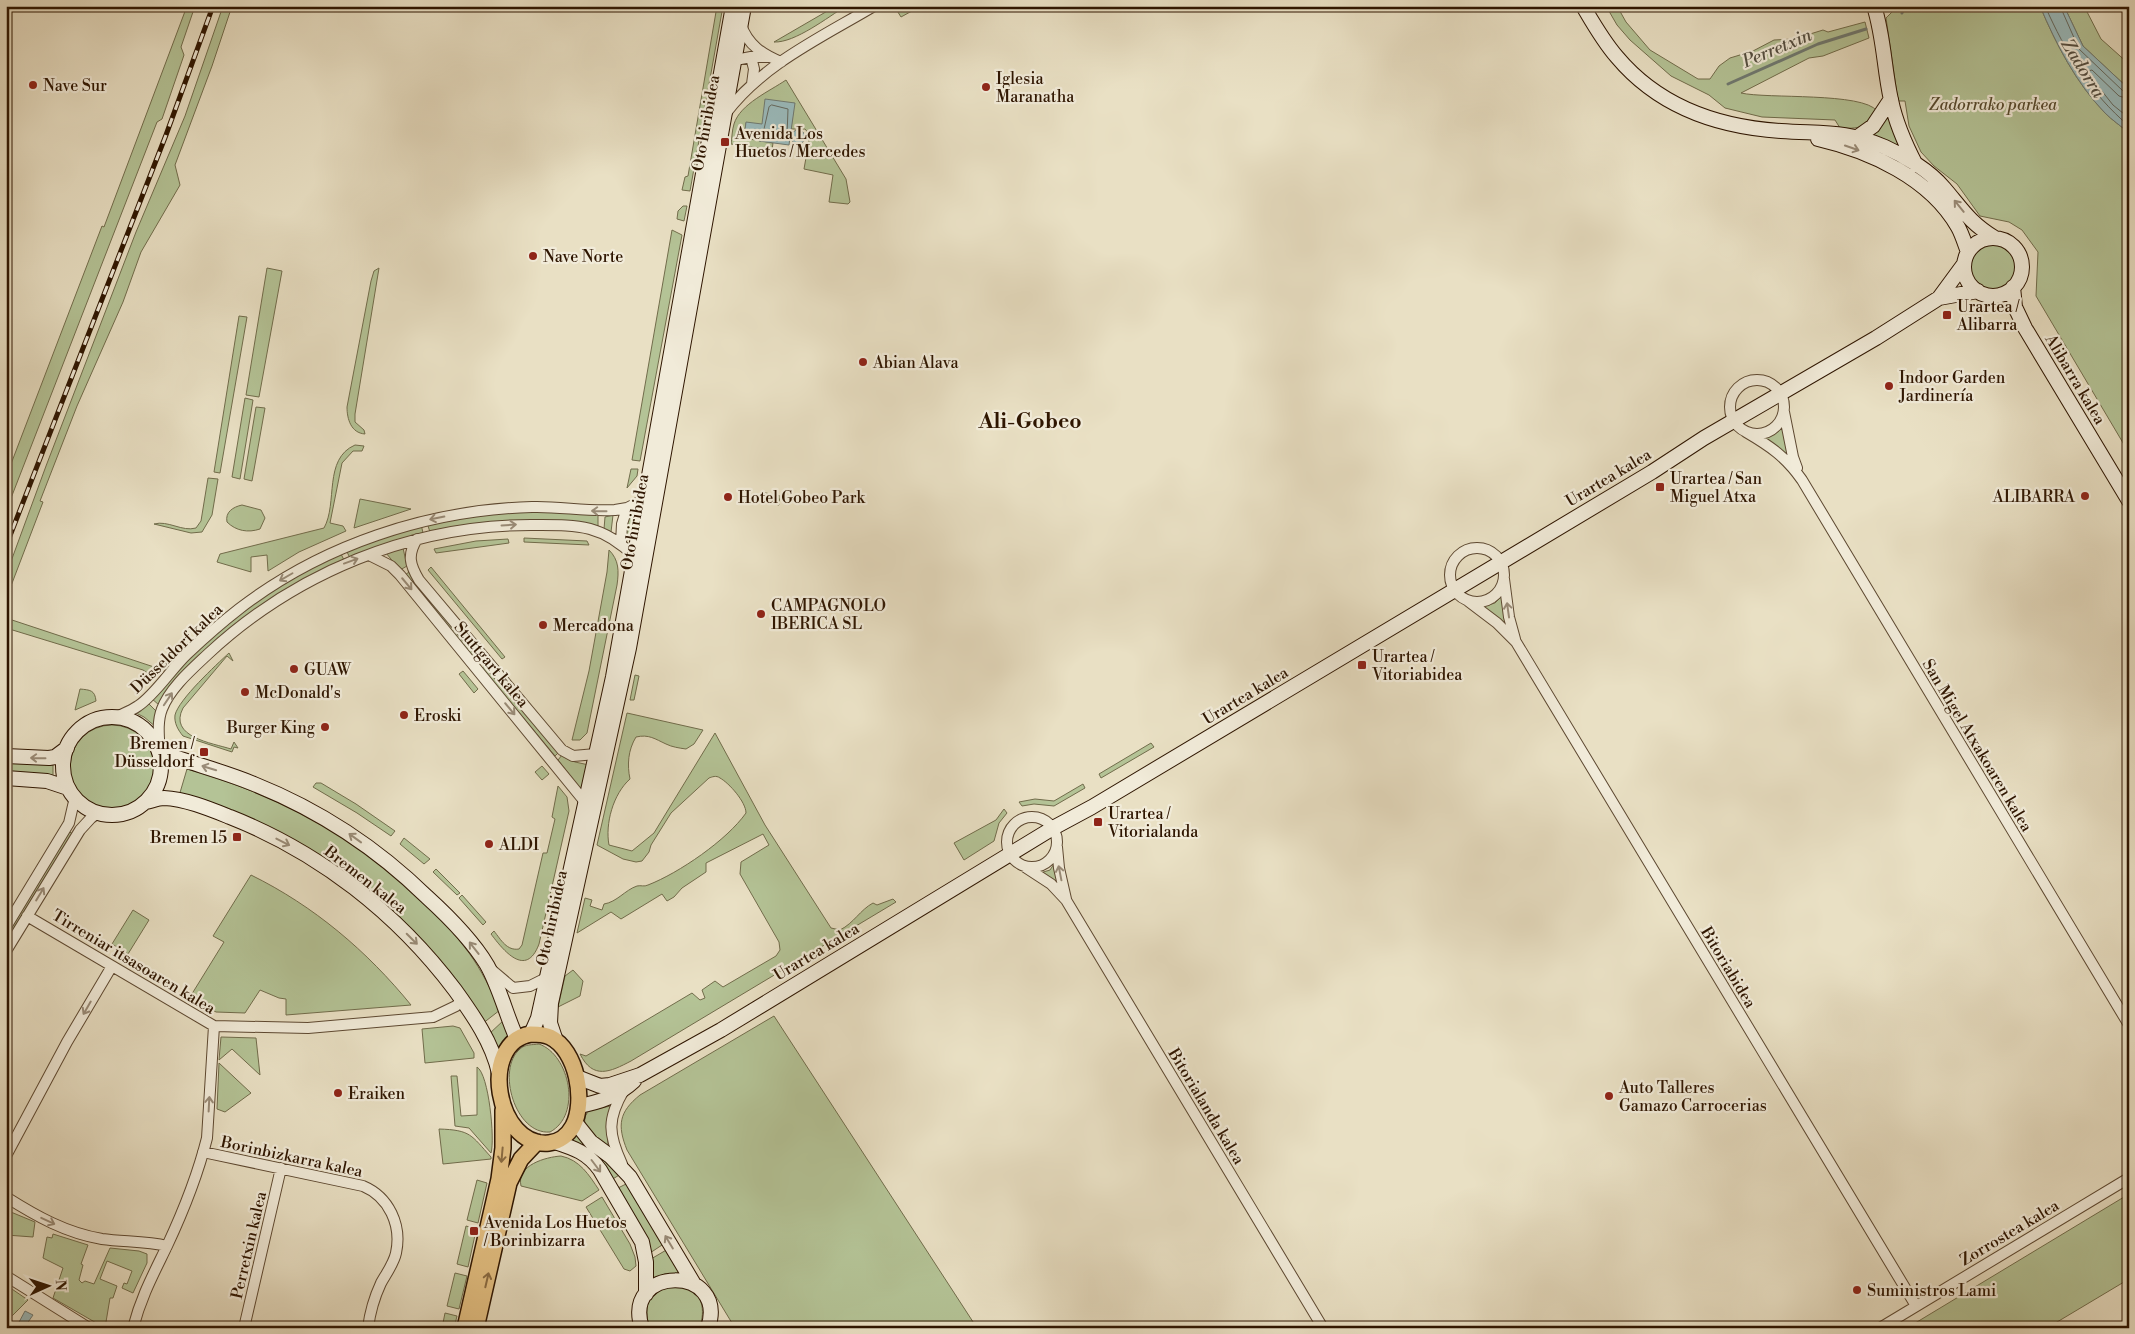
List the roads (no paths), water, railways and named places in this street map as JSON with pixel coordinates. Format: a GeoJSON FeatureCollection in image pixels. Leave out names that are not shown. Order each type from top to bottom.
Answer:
{"type":"FeatureCollection","features":[{"type":"Feature","properties":{"kind":"main road"},"geometry":{"type":"LineString","coordinates":[[465,1328],[499,1179],[503,1148],[503,1106],[499,1087],[500,1072],[505,1052],[517,1039],[531,1034],[541,1034],[556,1041],[572,1063],[577,1077],[579,1106],[575,1122],[564,1136],[555,1142],[530,1140],[517,1130],[503,1106]]}},
{"type":"Feature","properties":{"kind":"main road"},"geometry":{"type":"LineString","coordinates":[[476,1328],[509,1182],[521,1158],[537,1142]]}},
{"type":"Feature","properties":{"kind":"street","name":"Oto hiribidea"},"geometry":{"type":"LineString","coordinates":[[556,1041],[550,1023],[551,1003],[629,648],[724,116],[733,6]]}},
{"type":"Feature","properties":{"kind":"street","name":"Oto hiribidea"},"geometry":{"type":"LineString","coordinates":[[531,1034],[538,1018],[613,677],[729,61],[741,24],[744,6]]}},
{"type":"Feature","properties":{"kind":"street"},"geometry":{"type":"LineString","coordinates":[[724,116],[752,84],[781,62],[874,6]]}},
{"type":"Feature","properties":{"kind":"street"},"geometry":{"type":"LineString","coordinates":[[1583,6],[1617,57],[1641,81],[1664,97],[1706,118],[1752,129],[1788,132],[1820,131],[1858,136],[1887,148],[1916,165],[1943,186],[1978,227],[1995,238],[2010,244],[2020,257],[2021,273],[2013,287],[1998,295],[1984,293],[1970,284],[1965,275],[1966,258],[1958,226],[1935,198],[1910,176],[1860,150],[1788,132]]}},
{"type":"Feature","properties":{"kind":"street"},"geometry":{"type":"LineString","coordinates":[[1874,6],[1886,58],[1890,99],[1900,136],[1916,165]]}},
{"type":"Feature","properties":{"kind":"street"},"geometry":{"type":"LineString","coordinates":[[741,24],[746,37],[752,45],[769,57],[781,62]]}},
{"type":"Feature","properties":{"kind":"street"},"geometry":{"type":"LineString","coordinates":[[751,57],[754,69],[752,84]]}},
{"type":"Feature","properties":{"kind":"street"},"geometry":{"type":"LineString","coordinates":[[729,61],[751,57],[769,57]]}},
{"type":"Feature","properties":{"kind":"street"},"geometry":{"type":"LineString","coordinates":[[1858,136],[1873,126],[1890,99]]}},
{"type":"Feature","properties":{"kind":"street"},"geometry":{"type":"LineString","coordinates":[[1966,258],[1976,244],[1985,239],[1995,238]]}},
{"type":"Feature","properties":{"kind":"street","name":"Urartea kalea"},"geometry":{"type":"LineString","coordinates":[[577,1077],[600,1086],[610,1085],[640,1075],[721,1030],[1009,854],[1092,807],[1781,395],[1939,298],[1966,258]]}},
{"type":"Feature","properties":{"kind":"street","name":"Alibarra kalea"},"geometry":{"type":"LineString","coordinates":[[2013,287],[2015,307],[2025,327],[2129,501]]}},
{"type":"Feature","properties":{"kind":"street","name":"Urartea kalea"},"geometry":{"type":"LineString","coordinates":[[1939,298],[1984,293]]}},
{"type":"Feature","properties":{"kind":"street","name":"Alibarra kalea"},"geometry":{"type":"LineString","coordinates":[[1984,293],[2000,302],[2025,327]]}},
{"type":"Feature","properties":{"kind":"street"},"geometry":{"type":"LineString","coordinates":[[1753,380],[1767,382],[1774,386],[1781,395],[1784,410],[1782,418],[1771,430],[1754,434],[1746,432],[1734,422],[1731,414],[1731,399],[1734,392],[1746,382],[1753,380]]}},
{"type":"Feature","properties":{"kind":"street","name":"San Migel Atxakoaren kalea"},"geometry":{"type":"LineString","coordinates":[[1784,410],[1793,457],[1802,480]]}},
{"type":"Feature","properties":{"kind":"street","name":"San Migel Atxakoaren kalea"},"geometry":{"type":"LineString","coordinates":[[1746,432],[1771,447],[1789,462],[1802,480],[2129,1025]]}},
{"type":"Feature","properties":{"kind":"street","name":"Düsseldorf kalea"},"geometry":{"type":"LineString","coordinates":[[114,718],[139,706],[187,654],[223,621],[253,598],[305,566],[342,548],[424,521],[477,512],[532,507],[601,511],[627,508],[645,499]]}},
{"type":"Feature","properties":{"kind":"street"},"geometry":{"type":"LineString","coordinates":[[621,542],[622,524],[627,508]]}},
{"type":"Feature","properties":{"kind":"street","name":"Düsseldorf kalea"},"geometry":{"type":"LineString","coordinates":[[157,748],[161,711],[192,668],[215,647],[284,595],[339,566],[417,539],[458,530],[498,526],[553,525],[593,529],[621,542],[635,557]]}},
{"type":"Feature","properties":{"kind":"street","name":"Stuttgart kalea"},"geometry":{"type":"LineString","coordinates":[[417,539],[412,547],[410,561],[419,580],[562,750],[573,756],[596,754]]}},
{"type":"Feature","properties":{"kind":"street"},"geometry":{"type":"LineString","coordinates":[[1480,548],[1494,554],[1501,562],[1504,577],[1496,594],[1488,600],[1480,602],[1468,601],[1454,590],[1450,580],[1450,570],[1458,556],[1464,551],[1480,548]]}},
{"type":"Feature","properties":{"kind":"street","name":"Stuttgart kalea"},"geometry":{"type":"LineString","coordinates":[[369,555],[391,566],[400,575],[585,802]]}},
{"type":"Feature","properties":{"kind":"street","name":"Bitoriabidea"},"geometry":{"type":"LineString","coordinates":[[1504,577],[1509,617],[1516,642]]}},
{"type":"Feature","properties":{"kind":"street","name":"Bitoriabidea"},"geometry":{"type":"LineString","coordinates":[[1468,601],[1497,623],[1516,642],[1916,1306]]}},
{"type":"Feature","properties":{"kind":"street"},"geometry":{"type":"LineString","coordinates":[[6,778],[47,781],[71,792],[81,804],[98,813],[123,814],[132,811],[146,802],[156,786],[161,768],[157,748],[140,726],[123,719],[102,718],[86,726],[73,737],[67,748],[64,768],[71,792],[68,823],[6,927]]}},
{"type":"Feature","properties":{"kind":"street"},"geometry":{"type":"LineString","coordinates":[[6,756],[49,758],[55,757],[67,748]]}},
{"type":"Feature","properties":{"kind":"street","name":"Bremen kalea"},"geometry":{"type":"LineString","coordinates":[[157,748],[175,757],[235,776],[288,799],[348,832],[380,855],[444,912],[487,966],[513,988],[530,986],[546,978]]}},
{"type":"Feature","properties":{"kind":"street","name":"Bremen kalea"},"geometry":{"type":"LineString","coordinates":[[146,802],[170,799],[219,813],[286,843],[324,865],[376,904],[437,967],[462,1000],[482,1031],[496,1058],[500,1072]]}},
{"type":"Feature","properties":{"kind":"street"},"geometry":{"type":"LineString","coordinates":[[6,951],[80,830],[90,818],[98,813]]}},
{"type":"Feature","properties":{"kind":"street"},"geometry":{"type":"LineString","coordinates":[[1028,817],[1038,818],[1046,821],[1053,828],[1057,844],[1054,855],[1046,864],[1036,868],[1024,867],[1009,854],[1007,836],[1012,827],[1019,821],[1028,817]]}},
{"type":"Feature","properties":{"kind":"street","name":"Bitorialanda kalea"},"geometry":{"type":"LineString","coordinates":[[1057,844],[1059,868],[1066,900]]}},
{"type":"Feature","properties":{"kind":"street","name":"Bitorialanda kalea"},"geometry":{"type":"LineString","coordinates":[[1024,867],[1051,884],[1066,900],[1323,1328]]}},
{"type":"Feature","properties":{"kind":"street","name":"Tirreniar itsasoaren kalea"},"geometry":{"type":"LineString","coordinates":[[27,916],[214,1026],[308,1028],[433,1017],[456,1006],[462,1000]]}},
{"type":"Feature","properties":{"kind":"street"},"geometry":{"type":"LineString","coordinates":[[6,1156],[67,1042],[112,966]]}},
{"type":"Feature","properties":{"kind":"street","name":"Bremen kalea"},"geometry":{"type":"LineString","coordinates":[[487,966],[517,1039]]}},
{"type":"Feature","properties":{"kind":"street"},"geometry":{"type":"LineString","coordinates":[[133,1328],[140,1301],[167,1246],[207,1138],[214,1026]]}},
{"type":"Feature","properties":{"kind":"street","name":"Urartea kalea"},"geometry":{"type":"LineString","coordinates":[[579,1106],[606,1100],[624,1090],[640,1075]]}},
{"type":"Feature","properties":{"kind":"street"},"geometry":{"type":"LineString","coordinates":[[624,1090],[611,1122],[611,1136],[625,1172],[694,1284],[705,1295],[721,1328]]}},
{"type":"Feature","properties":{"kind":"street"},"geometry":{"type":"LineString","coordinates":[[575,1122],[591,1142],[610,1156],[625,1172]]}},
{"type":"Feature","properties":{"kind":"street"},"geometry":{"type":"LineString","coordinates":[[555,1142],[580,1151],[594,1161],[600,1170],[642,1242],[646,1262],[646,1294]]}},
{"type":"Feature","properties":{"kind":"street","name":"Borinbizkarra kalea"},"geometry":{"type":"LineString","coordinates":[[203,1152],[363,1186],[377,1195],[391,1210],[397,1229],[398,1240],[396,1255],[376,1294],[368,1328]]}},
{"type":"Feature","properties":{"kind":"street","name":"Perretxin kalea"},"geometry":{"type":"LineString","coordinates":[[244,1328],[281,1168]]}},
{"type":"Feature","properties":{"kind":"street","name":"Zorrostea kalea"},"geometry":{"type":"LineString","coordinates":[[1880,1328],[2129,1178]]}},
{"type":"Feature","properties":{"kind":"street"},"geometry":{"type":"LineString","coordinates":[[6,1197],[46,1221],[76,1233],[101,1239],[167,1246]]}},
{"type":"Feature","properties":{"kind":"street"},"geometry":{"type":"LineString","coordinates":[[6,1276],[89,1328]]}},
{"type":"Feature","properties":{"kind":"street"},"geometry":{"type":"LineString","coordinates":[[640,1326],[640,1307],[646,1294],[654,1286],[668,1280],[684,1280],[694,1284]]}},
{"type":"Feature","properties":{"kind":"street"},"geometry":{"type":"LineString","coordinates":[[708,1328],[711,1310]]}},
{"type":"Feature","properties":{"kind":"water","name":"Zadorra"},"geometry":{"type":"Polygon","coordinates":[[[2040,6],[2064,6],[2083,46],[2129,89],[2129,133],[2105,113],[2085,89],[2060,49],[2040,6]]]}},
{"type":"Feature","properties":{"kind":"water"},"geometry":{"type":"Polygon","coordinates":[[[765,99],[795,103],[789,145],[759,141],[760,132],[745,130],[746,122],[762,124],[765,99]]]}},
{"type":"Feature","properties":{"kind":"water"},"geometry":{"type":"Polygon","coordinates":[[[795,130],[801,130],[805,137],[801,144],[795,144],[791,140],[791,134],[795,130]]]}},
{"type":"Feature","properties":{"kind":"water"},"geometry":{"type":"Polygon","coordinates":[[[25,1311],[33,1315],[24,1328],[18,1324],[25,1311]]]}},
{"type":"Feature","properties":{"kind":"waterway","name":"Perretxin"},"geometry":{"type":"LineString","coordinates":[[1902,13],[1905,6]]}},
{"type":"Feature","properties":{"kind":"waterway","name":"Perretxin"},"geometry":{"type":"LineString","coordinates":[[1728,84],[1818,44],[1866,29]]}},
{"type":"Feature","properties":{"kind":"railway"},"geometry":{"type":"LineString","coordinates":[[6,546],[166,135],[213,6]]}},
{"type":"Feature","properties":{"kind":"place","name":"Nave Sur"},"geometry":{"type":"Point","coordinates":[33,85]}},
{"type":"Feature","properties":{"kind":"place","name":"Iglesia Maranatha"},"geometry":{"type":"Point","coordinates":[986,87]}},
{"type":"Feature","properties":{"kind":"place","name":"Avenida Los Huetos / Mercedes"},"geometry":{"type":"Point","coordinates":[725,142]}},
{"type":"Feature","properties":{"kind":"place","name":"Nave Norte"},"geometry":{"type":"Point","coordinates":[533,256]}},
{"type":"Feature","properties":{"kind":"place","name":"Urartea / Alibarra"},"geometry":{"type":"Point","coordinates":[1947,315]}},
{"type":"Feature","properties":{"kind":"place","name":"Abian Alava"},"geometry":{"type":"Point","coordinates":[863,362]}},
{"type":"Feature","properties":{"kind":"place","name":"Indoor Garden Jardinería"},"geometry":{"type":"Point","coordinates":[1889,386]}},
{"type":"Feature","properties":{"kind":"place","name":"Urartea / San Miguel Atxa"},"geometry":{"type":"Point","coordinates":[1660,487]}},
{"type":"Feature","properties":{"kind":"place","name":"ALIBARRA"},"geometry":{"type":"Point","coordinates":[2085,496]}},
{"type":"Feature","properties":{"kind":"place","name":"Hotel Gobeo Park"},"geometry":{"type":"Point","coordinates":[728,497]}},
{"type":"Feature","properties":{"kind":"place","name":"CAMPAGNOLO IBERICA SL"},"geometry":{"type":"Point","coordinates":[761,614]}},
{"type":"Feature","properties":{"kind":"place","name":"Mercadona"},"geometry":{"type":"Point","coordinates":[543,625]}},
{"type":"Feature","properties":{"kind":"place","name":"Urartea / Vitoriabidea"},"geometry":{"type":"Point","coordinates":[1362,665]}},
{"type":"Feature","properties":{"kind":"place","name":"GUAW"},"geometry":{"type":"Point","coordinates":[294,669]}},
{"type":"Feature","properties":{"kind":"place","name":"McDonald's"},"geometry":{"type":"Point","coordinates":[245,692]}},
{"type":"Feature","properties":{"kind":"place","name":"Eroski"},"geometry":{"type":"Point","coordinates":[404,715]}},
{"type":"Feature","properties":{"kind":"place","name":"Burger King"},"geometry":{"type":"Point","coordinates":[325,727]}},
{"type":"Feature","properties":{"kind":"place","name":"Bremen / Düsseldorf"},"geometry":{"type":"Point","coordinates":[204,752]}},
{"type":"Feature","properties":{"kind":"place","name":"Urartea / Vitorialanda"},"geometry":{"type":"Point","coordinates":[1098,822]}},
{"type":"Feature","properties":{"kind":"place","name":"Bremen 15"},"geometry":{"type":"Point","coordinates":[237,837]}},
{"type":"Feature","properties":{"kind":"place","name":"ALDI"},"geometry":{"type":"Point","coordinates":[489,844]}},
{"type":"Feature","properties":{"kind":"place","name":"Eraiken"},"geometry":{"type":"Point","coordinates":[338,1093]}},
{"type":"Feature","properties":{"kind":"place","name":"Auto Talleres Gamazo Carrocerias"},"geometry":{"type":"Point","coordinates":[1609,1096]}},
{"type":"Feature","properties":{"kind":"place","name":"Avenida Los Huetos / Borinbizarra"},"geometry":{"type":"Point","coordinates":[474,1231]}},
{"type":"Feature","properties":{"kind":"place","name":"Suministros Lami"},"geometry":{"type":"Point","coordinates":[1857,1290]}},
{"type":"Feature","properties":{"kind":"district","name":"Ali-Gobeo"},"geometry":{"type":"Point","coordinates":[1030,421]}},
{"type":"Feature","properties":{"kind":"park label","name":"Zadorrako parkea"},"geometry":{"type":"Point","coordinates":[1993,104]}}]}
